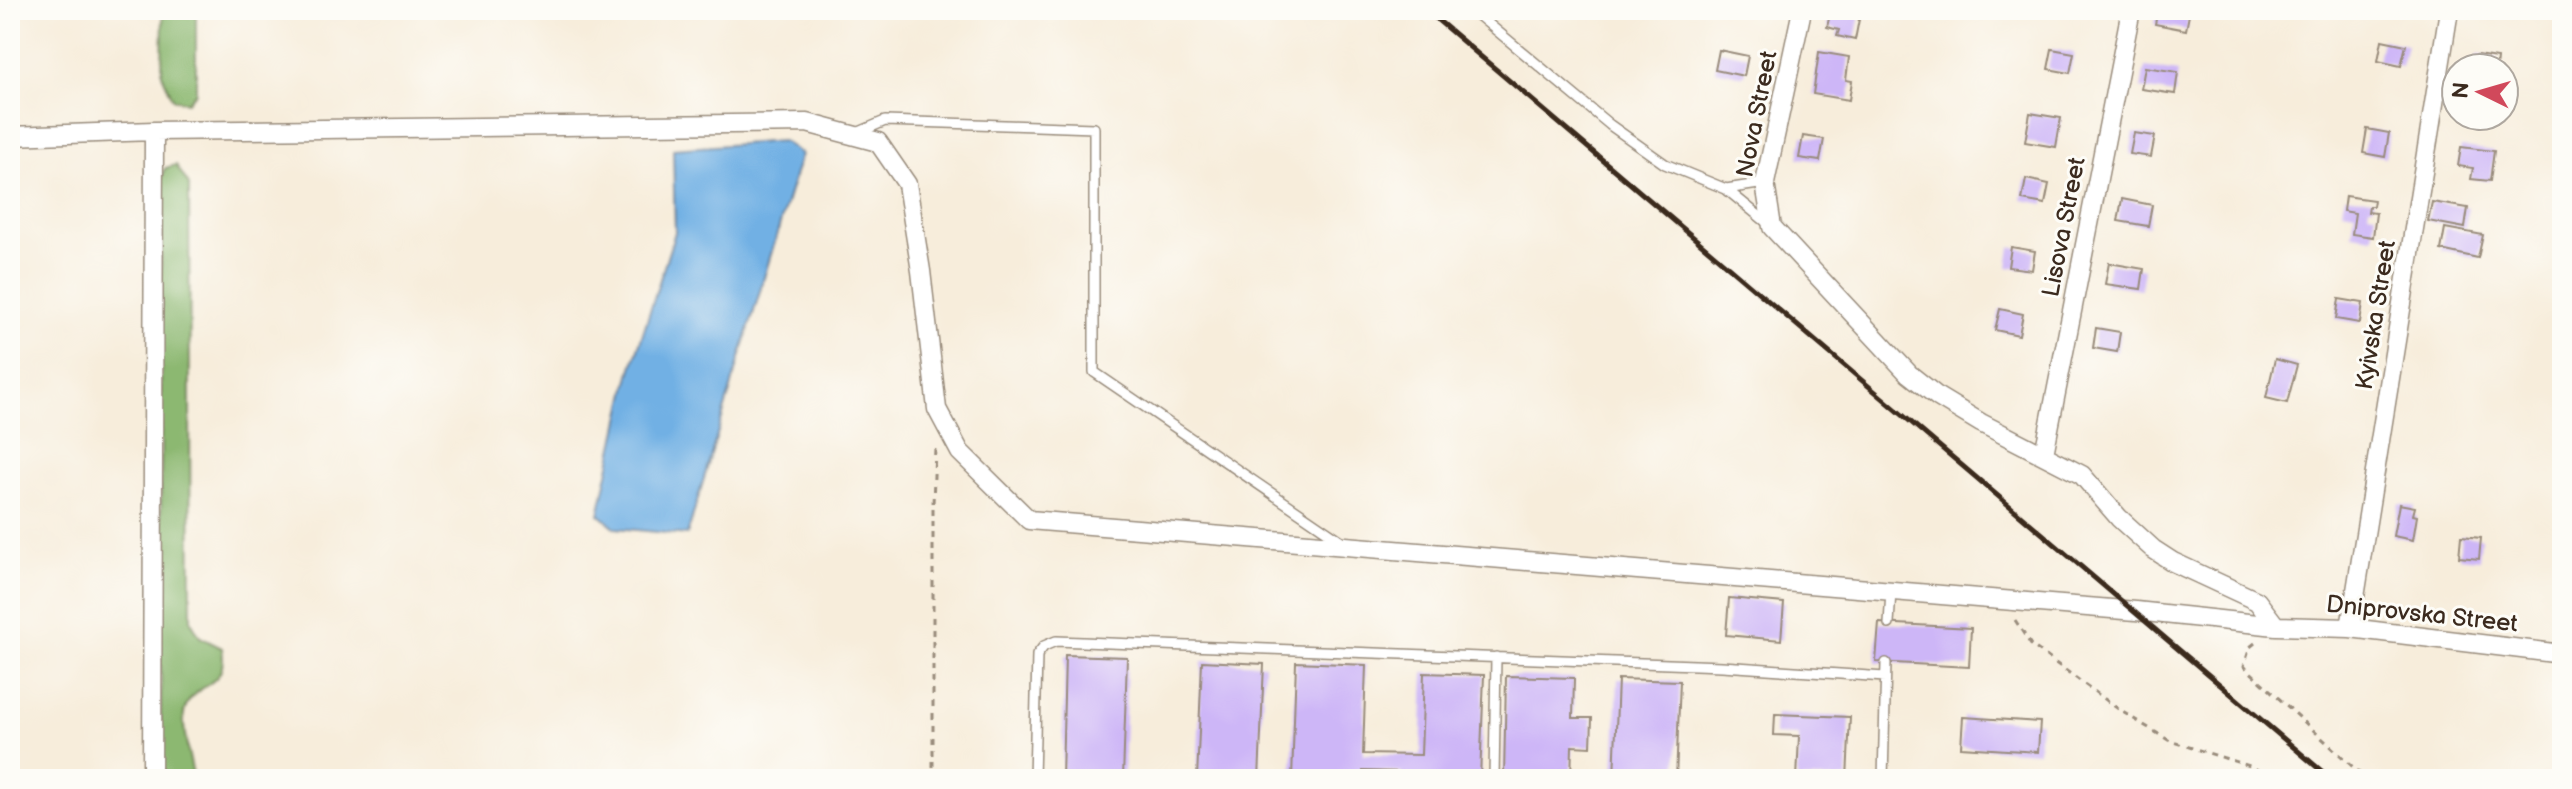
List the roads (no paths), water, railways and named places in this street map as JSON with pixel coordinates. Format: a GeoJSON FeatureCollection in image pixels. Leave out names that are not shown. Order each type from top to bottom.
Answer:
{"type":"FeatureCollection","features":[{"type":"Feature","properties":{"kind":"street","name":"Nova Street"},"geometry":{"type":"LineString","coordinates":[[1772,227],[1765,183],[1802,10]]}},
{"type":"Feature","properties":{"kind":"street","name":"Lisova Street"},"geometry":{"type":"LineString","coordinates":[[2044,454],[2131,10]]}},
{"type":"Feature","properties":{"kind":"street","name":"Kyivska Street"},"geometry":{"type":"LineString","coordinates":[[2350,628],[2449,10]]}},
{"type":"Feature","properties":{"kind":"street"},"geometry":{"type":"LineString","coordinates":[[10,136],[154,131],[807,123],[853,135]]}},
{"type":"Feature","properties":{"kind":"street"},"geometry":{"type":"LineString","coordinates":[[152,779],[154,131]]}},
{"type":"Feature","properties":{"kind":"street","name":"Dniprovska Street"},"geometry":{"type":"LineString","coordinates":[[853,135],[878,142],[907,184],[937,409],[960,452],[1029,520],[2002,600],[2276,626],[2350,628],[2562,654]]}},
{"type":"Feature","properties":{"kind":"street"},"geometry":{"type":"LineString","coordinates":[[1772,227],[1909,374],[1938,397],[2082,475],[2119,518],[2153,549],[2173,562],[2257,601],[2276,626]]}},
{"type":"Feature","properties":{"kind":"lane"},"geometry":{"type":"LineString","coordinates":[[1472,10],[1610,125],[1665,164],[1726,189],[1772,227]]}},
{"type":"Feature","properties":{"kind":"lane"},"geometry":{"type":"LineString","coordinates":[[853,135],[885,121],[1094,128],[1094,372],[1349,546]]}},
{"type":"Feature","properties":{"kind":"lane"},"geometry":{"type":"LineString","coordinates":[[1726,189],[1765,183]]}},
{"type":"Feature","properties":{"kind":"lane"},"geometry":{"type":"LineString","coordinates":[[1889,624],[1891,591]]}},
{"type":"Feature","properties":{"kind":"lane"},"geometry":{"type":"LineString","coordinates":[[1034,779],[1037,655],[1044,646],[1056,641],[1722,666],[1885,677]]}},
{"type":"Feature","properties":{"kind":"lane"},"geometry":{"type":"LineString","coordinates":[[1494,779],[1496,657]]}},
{"type":"Feature","properties":{"kind":"lane"},"geometry":{"type":"LineString","coordinates":[[1883,779],[1886,663]]}},
{"type":"Feature","properties":{"kind":"water"},"geometry":{"type":"Polygon","coordinates":[[[782,141],[801,154],[687,535],[616,528],[599,514],[630,374],[675,232],[673,149],[782,141]]]}},
{"type":"Feature","properties":{"kind":"railway"},"geometry":{"type":"LineString","coordinates":[[1426,10],[2331,779]]}}]}
